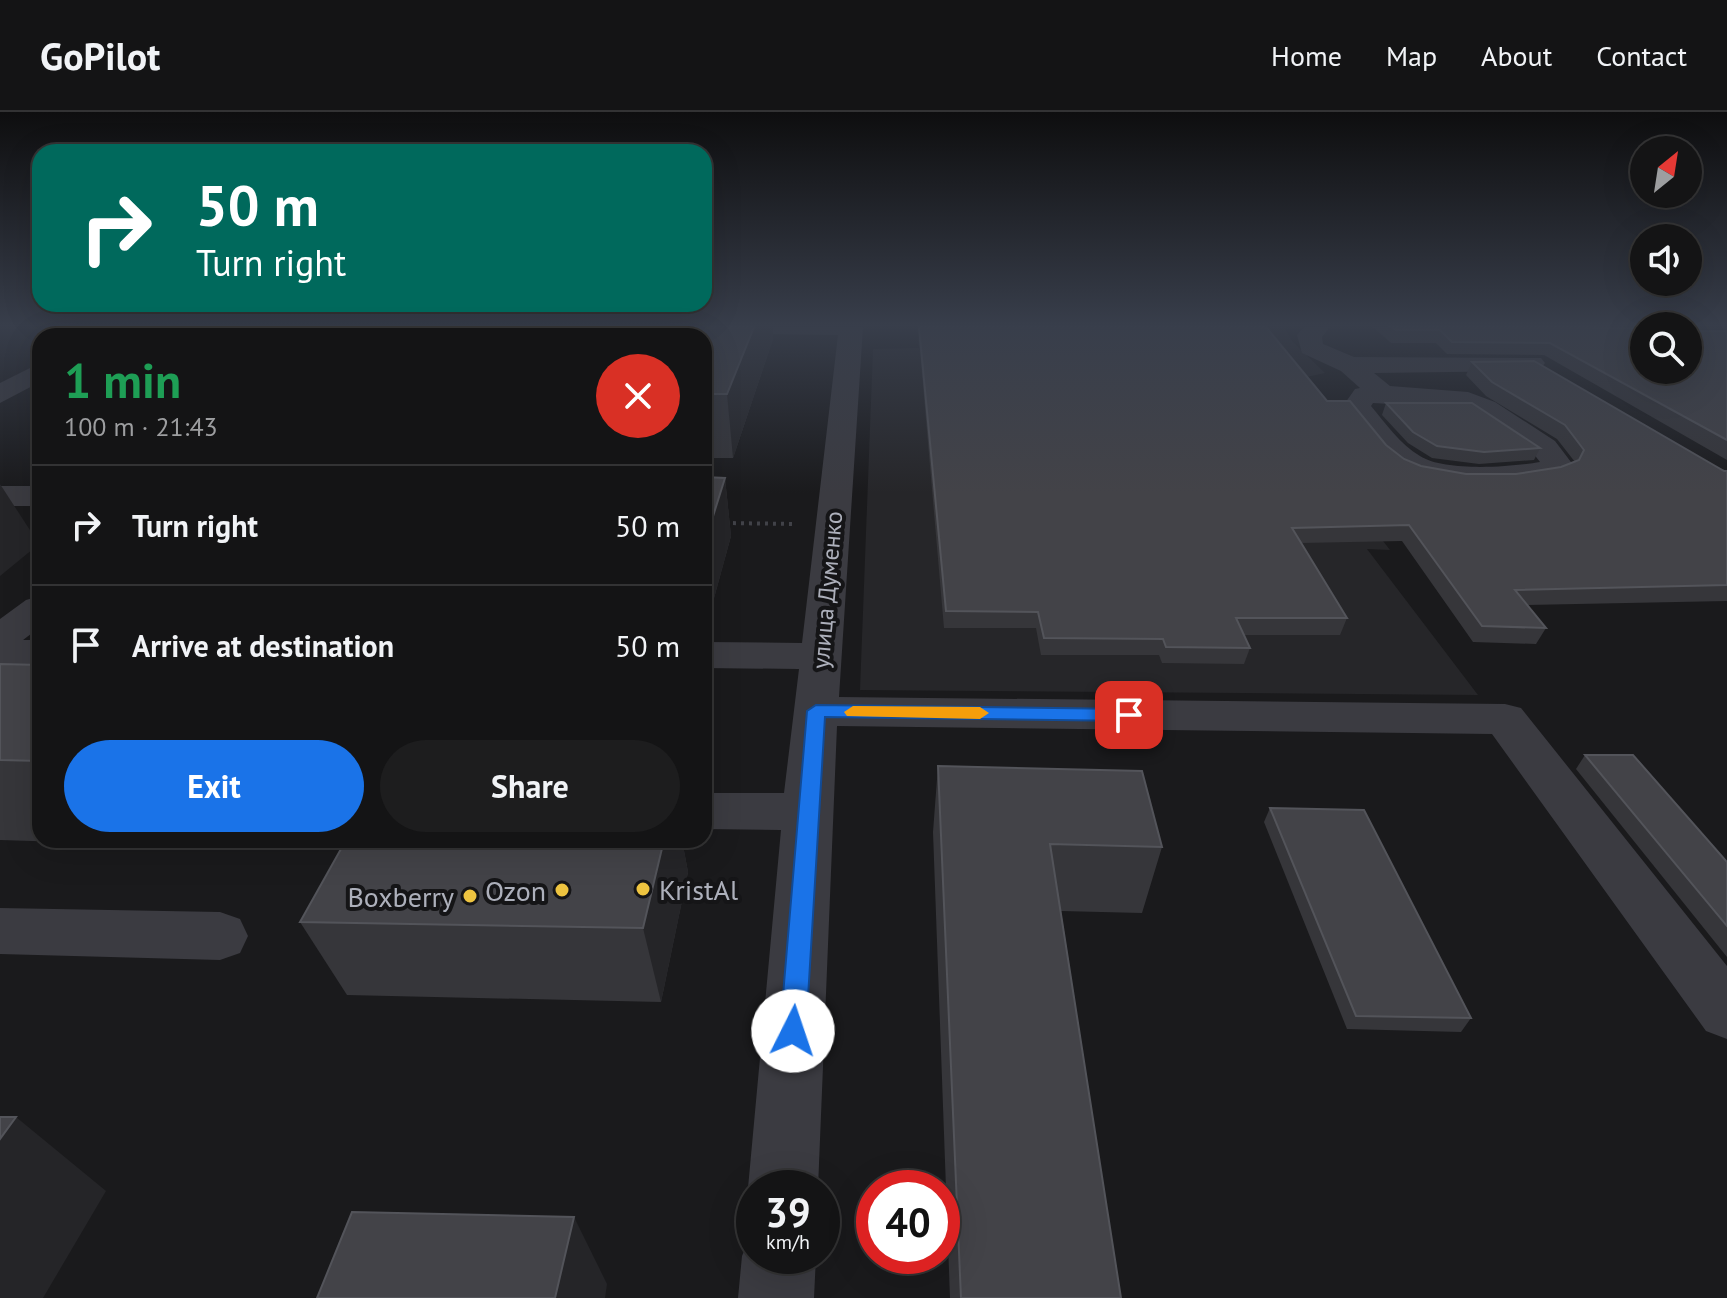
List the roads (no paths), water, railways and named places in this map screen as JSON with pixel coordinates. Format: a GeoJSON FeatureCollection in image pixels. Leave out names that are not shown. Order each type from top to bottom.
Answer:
{"type":"FeatureCollection","features":[{"type":"Feature","properties":{"kind":"street"},"geometry":{"type":"LineString","coordinates":[[0,395],[21,382]]}},
{"type":"Feature","properties":{"kind":"street","name":"улица Думенко"},"geometry":{"type":"LineString","coordinates":[[784,1170],[807,812],[846,382]]}},
{"type":"Feature","properties":{"kind":"street"},"geometry":{"type":"LineString","coordinates":[[1369,382],[1382,394],[1468,400],[1544,447],[1558,466],[1552,472],[1518,474],[1455,474],[1418,469],[1385,443],[1357,406],[1365,395],[1382,394]]}},
{"type":"Feature","properties":{"kind":"street"},"geometry":{"type":"LineString","coordinates":[[0,403],[32,404]]}},
{"type":"Feature","properties":{"kind":"street"},"geometry":{"type":"LineString","coordinates":[[0,496],[32,496]]}},
{"type":"Feature","properties":{"kind":"street"},"geometry":{"type":"LineString","coordinates":[[14,655],[32,622]]}},
{"type":"Feature","properties":{"kind":"street"},"geometry":{"type":"LineString","coordinates":[[712,655],[820,656]]}},
{"type":"Feature","properties":{"kind":"street"},"geometry":{"type":"LineString","coordinates":[[816,711],[1505,719],[1727,1012]]}},
{"type":"Feature","properties":{"kind":"street"},"geometry":{"type":"LineString","coordinates":[[712,811],[807,812]]}},
{"type":"Feature","properties":{"kind":"street"},"geometry":{"type":"LineString","coordinates":[[0,931],[220,936]]}},
{"type":"Feature","properties":{"kind":"street"},"geometry":{"type":"LineString","coordinates":[[776,1298],[778,1274]]}},
{"type":"Feature","properties":{"kind":"place","name":"KristAl"},"geometry":{"type":"Point","coordinates":[643,889]}},
{"type":"Feature","properties":{"kind":"place","name":"Ozon"},"geometry":{"type":"Point","coordinates":[562,890]}},
{"type":"Feature","properties":{"kind":"place","name":"Boxberry"},"geometry":{"type":"Point","coordinates":[470,896]}}]}
